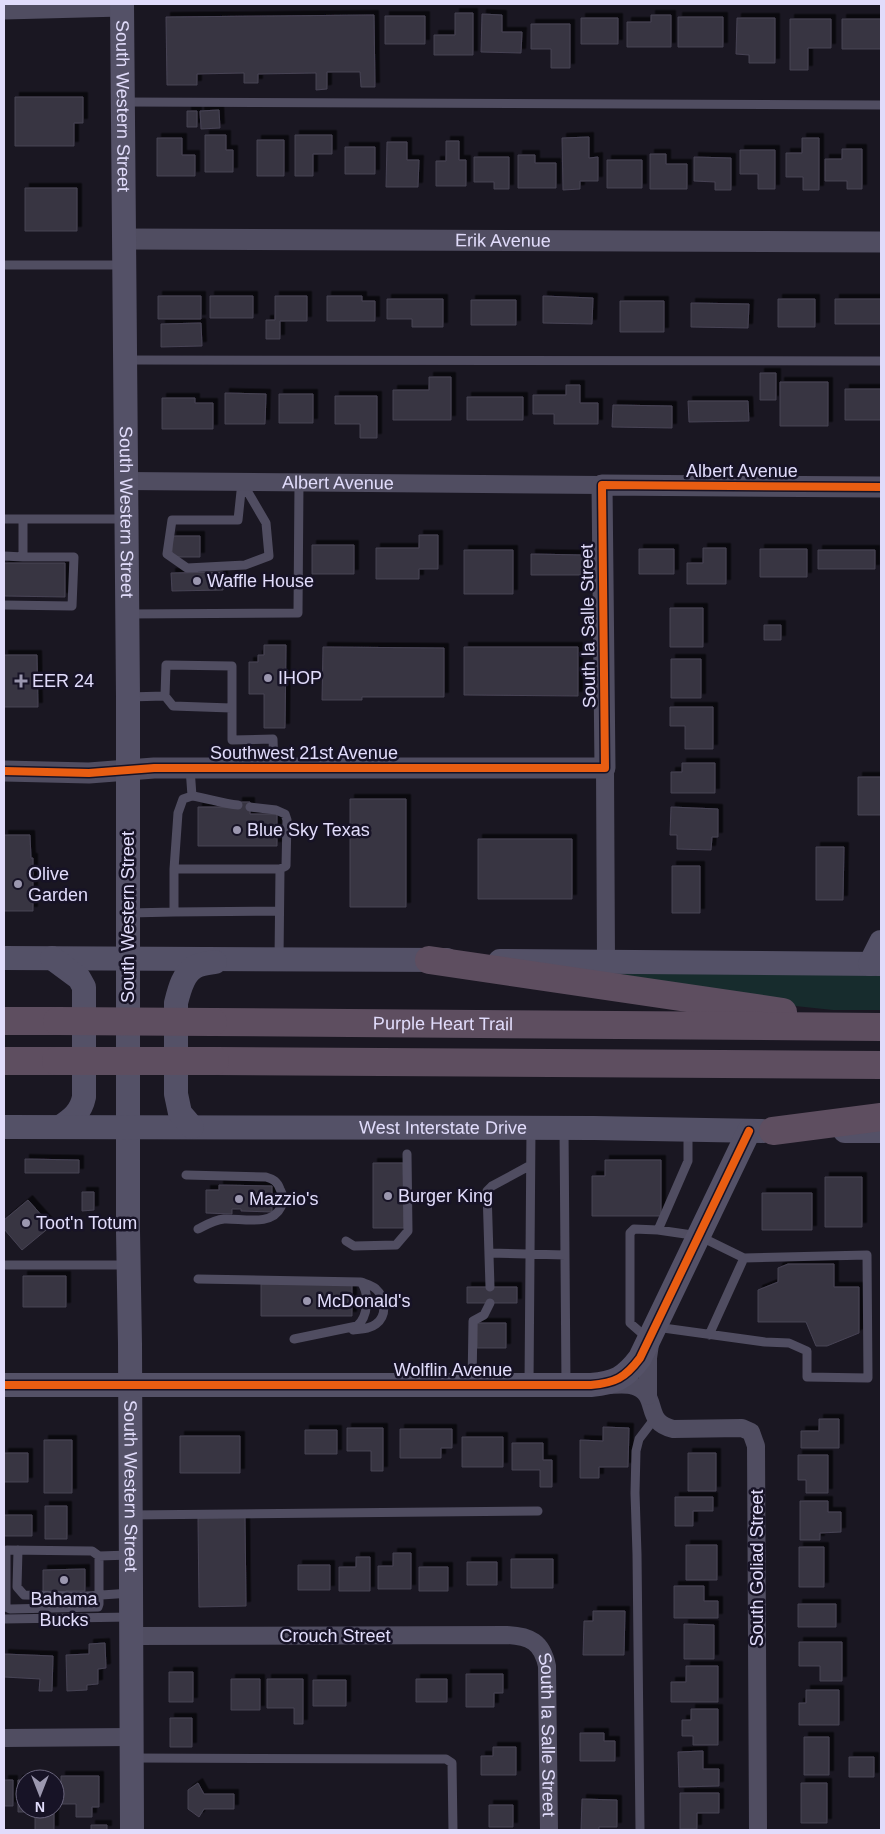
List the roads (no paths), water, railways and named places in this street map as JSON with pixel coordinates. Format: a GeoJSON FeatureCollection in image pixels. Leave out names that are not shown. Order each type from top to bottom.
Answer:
{"type":"FeatureCollection","features":[{"type":"Feature","properties":{"kind":"highway"},"geometry":{"type":"LineString","coordinates":[[429,960],[769,1010],[881,1022]]}},
{"type":"Feature","properties":{"kind":"highway","name":"Purple Heart Trail"},"geometry":{"type":"LineString","coordinates":[[4,1021],[881,1027]]}},
{"type":"Feature","properties":{"kind":"highway"},"geometry":{"type":"LineString","coordinates":[[4,1061],[881,1065]]}},
{"type":"Feature","properties":{"kind":"highway"},"geometry":{"type":"LineString","coordinates":[[761,1131],[881,1118]]}},
{"type":"Feature","properties":{"kind":"main road","name":"South Western Street"},"geometry":{"type":"LineString","coordinates":[[122,5],[128,697],[128,1265],[132,1830]]}},
{"type":"Feature","properties":{"kind":"main road"},"geometry":{"type":"LineString","coordinates":[[4,958],[876,964],[881,942]]}},
{"type":"Feature","properties":{"kind":"main road"},"geometry":{"type":"LineString","coordinates":[[52,958],[79,978],[84,988],[84,1097],[82,1105],[76,1114],[60,1127]]}},
{"type":"Feature","properties":{"kind":"main road"},"geometry":{"type":"LineString","coordinates":[[192,1127],[180,1113],[176,1094],[176,1003],[180,988],[187,974],[194,967],[226,959]]}},
{"type":"Feature","properties":{"kind":"main road","name":"West Interstate Drive"},"geometry":{"type":"LineString","coordinates":[[4,1127],[564,1128],[881,1131]]}},
{"type":"Feature","properties":{"kind":"main road","name":"Wolflin Avenue"},"geometry":{"type":"LineString","coordinates":[[4,1386],[607,1384],[631,1370],[640,1358],[699,1236],[761,1131]]}},
{"type":"Feature","properties":{"kind":"street"},"geometry":{"type":"LineString","coordinates":[[12,7],[122,5]]}},
{"type":"Feature","properties":{"kind":"street","name":"Erik Avenue"},"geometry":{"type":"LineString","coordinates":[[124,239],[881,242]]}},
{"type":"Feature","properties":{"kind":"street","name":"Albert Avenue"},"geometry":{"type":"LineString","coordinates":[[126,481],[881,487]]}},
{"type":"Feature","properties":{"kind":"street","name":"South la Salle Street"},"geometry":{"type":"LineString","coordinates":[[602,485],[606,962]]}},
{"type":"Feature","properties":{"kind":"street","name":"Southwest 21st Avenue"},"geometry":{"type":"LineString","coordinates":[[4,772],[89,773],[190,768],[605,768]]}},
{"type":"Feature","properties":{"kind":"street"},"geometry":{"type":"LineString","coordinates":[[653,1333],[648,1358],[648,1396],[655,1418]]}},
{"type":"Feature","properties":{"kind":"street"},"geometry":{"type":"LineString","coordinates":[[591,1385],[632,1385],[648,1396]]}},
{"type":"Feature","properties":{"kind":"street","name":"South Goliad Street"},"geometry":{"type":"LineString","coordinates":[[655,1418],[660,1424],[674,1429],[742,1428],[751,1432],[755,1438],[758,1830]]}},
{"type":"Feature","properties":{"kind":"street","name":"Crouch Street"},"geometry":{"type":"LineString","coordinates":[[131,1627],[507,1635],[524,1636],[536,1644]]}},
{"type":"Feature","properties":{"kind":"street","name":"South la Salle Street"},"geometry":{"type":"LineString","coordinates":[[536,1644],[543,1652],[547,1666],[549,1830]]}},
{"type":"Feature","properties":{"kind":"street"},"geometry":{"type":"LineString","coordinates":[[4,1738],[132,1748]]}},
{"type":"Feature","properties":{"kind":"lane"},"geometry":{"type":"LineString","coordinates":[[123,102],[881,105]]}},
{"type":"Feature","properties":{"kind":"lane"},"geometry":{"type":"LineString","coordinates":[[4,265],[124,265]]}},
{"type":"Feature","properties":{"kind":"lane"},"geometry":{"type":"LineString","coordinates":[[125,360],[881,361]]}},
{"type":"Feature","properties":{"kind":"lane"},"geometry":{"type":"LineString","coordinates":[[242,482],[266,523],[270,556],[245,565],[188,568],[167,554],[172,520],[238,520],[242,482]]}},
{"type":"Feature","properties":{"kind":"lane"},"geometry":{"type":"LineString","coordinates":[[127,614],[298,613],[299,482]]}},
{"type":"Feature","properties":{"kind":"lane"},"geometry":{"type":"LineString","coordinates":[[4,519],[126,519]]}},
{"type":"Feature","properties":{"kind":"lane"},"geometry":{"type":"LineString","coordinates":[[23,519],[28,559]]}},
{"type":"Feature","properties":{"kind":"lane"},"geometry":{"type":"LineString","coordinates":[[4,556],[50,560],[74,557],[72,606],[49,601],[29,601],[4,605]]}},
{"type":"Feature","properties":{"kind":"lane"},"geometry":{"type":"LineString","coordinates":[[232,708],[173,706],[165,696],[166,665],[232,666],[232,708],[232,740],[273,739],[274,768]]}},
{"type":"Feature","properties":{"kind":"lane"},"geometry":{"type":"LineString","coordinates":[[128,697],[165,696]]}},
{"type":"Feature","properties":{"kind":"lane"},"geometry":{"type":"LineString","coordinates":[[190,768],[192,796]]}},
{"type":"Feature","properties":{"kind":"lane"},"geometry":{"type":"LineString","coordinates":[[174,912],[174,869],[178,813],[183,799],[192,796],[238,805]]}},
{"type":"Feature","properties":{"kind":"lane"},"geometry":{"type":"LineString","coordinates":[[174,869],[280,869],[286,866],[287,820],[284,814],[276,810],[250,807]]}},
{"type":"Feature","properties":{"kind":"lane"},"geometry":{"type":"LineString","coordinates":[[279,959],[280,869]]}},
{"type":"Feature","properties":{"kind":"lane"},"geometry":{"type":"LineString","coordinates":[[129,913],[279,912]]}},
{"type":"Feature","properties":{"kind":"lane"},"geometry":{"type":"LineString","coordinates":[[529,1385],[530,1128]]}},
{"type":"Feature","properties":{"kind":"lane"},"geometry":{"type":"LineString","coordinates":[[564,1128],[566,1385]]}},
{"type":"Feature","properties":{"kind":"lane"},"geometry":{"type":"LineString","coordinates":[[658,1230],[688,1161],[688,1130]]}},
{"type":"Feature","properties":{"kind":"lane"},"geometry":{"type":"LineString","coordinates":[[346,1241],[354,1246],[396,1245],[408,1231],[407,1154]]}},
{"type":"Feature","properties":{"kind":"lane"},"geometry":{"type":"LineString","coordinates":[[490,1287],[487,1191],[492,1186],[529,1166]]}},
{"type":"Feature","properties":{"kind":"lane"},"geometry":{"type":"LineString","coordinates":[[186,1175],[266,1177],[274,1179],[282,1194],[282,1205],[278,1214],[268,1219],[223,1220],[211,1222],[198,1229]]}},
{"type":"Feature","properties":{"kind":"lane"},"geometry":{"type":"LineString","coordinates":[[634,1229],[658,1230],[699,1236],[744,1258],[867,1255],[868,1378],[807,1377],[807,1350],[789,1343],[709,1335],[653,1333],[630,1323],[630,1233],[634,1229]]}},
{"type":"Feature","properties":{"kind":"lane"},"geometry":{"type":"LineString","coordinates":[[489,1253],[565,1255]]}},
{"type":"Feature","properties":{"kind":"lane"},"geometry":{"type":"LineString","coordinates":[[709,1335],[744,1258]]}},
{"type":"Feature","properties":{"kind":"lane"},"geometry":{"type":"LineString","coordinates":[[4,1264],[128,1265]]}},
{"type":"Feature","properties":{"kind":"lane"},"geometry":{"type":"LineString","coordinates":[[198,1279],[361,1282],[375,1287],[380,1293],[384,1304],[383,1317],[376,1325],[367,1329],[319,1333],[294,1339]]}},
{"type":"Feature","properties":{"kind":"lane"},"geometry":{"type":"LineString","coordinates":[[335,1331],[357,1326],[362,1322],[367,1298],[366,1288],[361,1282]]}},
{"type":"Feature","properties":{"kind":"lane"},"geometry":{"type":"LineString","coordinates":[[472,1385],[473,1321],[484,1315],[490,1303]]}},
{"type":"Feature","properties":{"kind":"lane"},"geometry":{"type":"LineString","coordinates":[[640,1830],[636,1451],[639,1439],[655,1418]]}},
{"type":"Feature","properties":{"kind":"lane"},"geometry":{"type":"LineString","coordinates":[[131,1515],[538,1511]]}},
{"type":"Feature","properties":{"kind":"lane"},"geometry":{"type":"LineString","coordinates":[[99,1556],[99,1604],[94,1608],[10,1609],[6,1607],[7,1550],[92,1550],[99,1556],[131,1555]]}},
{"type":"Feature","properties":{"kind":"lane"},"geometry":{"type":"LineString","coordinates":[[18,1550],[18,1587],[24,1595],[87,1596],[131,1593]]}},
{"type":"Feature","properties":{"kind":"lane"},"geometry":{"type":"LineString","coordinates":[[4,1619],[131,1627]]}},
{"type":"Feature","properties":{"kind":"lane"},"geometry":{"type":"LineString","coordinates":[[132,1748],[446,1759],[452,1763],[453,1830]]}},
{"type":"Feature","properties":{"kind":"place","name":"Waffle House"},"geometry":{"type":"Point","coordinates":[197,581]}},
{"type":"Feature","properties":{"kind":"place","name":"IHOP"},"geometry":{"type":"Point","coordinates":[268,678]}},
{"type":"Feature","properties":{"kind":"place","name":"EER 24"},"geometry":{"type":"Point","coordinates":[21,681]}},
{"type":"Feature","properties":{"kind":"place","name":"Blue Sky Texas"},"geometry":{"type":"Point","coordinates":[237,830]}},
{"type":"Feature","properties":{"kind":"place","name":"Olive Garden"},"geometry":{"type":"Point","coordinates":[18,884]}},
{"type":"Feature","properties":{"kind":"place","name":"Burger King"},"geometry":{"type":"Point","coordinates":[388,1196]}},
{"type":"Feature","properties":{"kind":"place","name":"Mazzio's"},"geometry":{"type":"Point","coordinates":[239,1199]}},
{"type":"Feature","properties":{"kind":"place","name":"Toot'n Totum"},"geometry":{"type":"Point","coordinates":[26,1223]}},
{"type":"Feature","properties":{"kind":"place","name":"McDonald's"},"geometry":{"type":"Point","coordinates":[307,1301]}},
{"type":"Feature","properties":{"kind":"place","name":"Bahama Bucks"},"geometry":{"type":"Point","coordinates":[64,1580]}}]}
